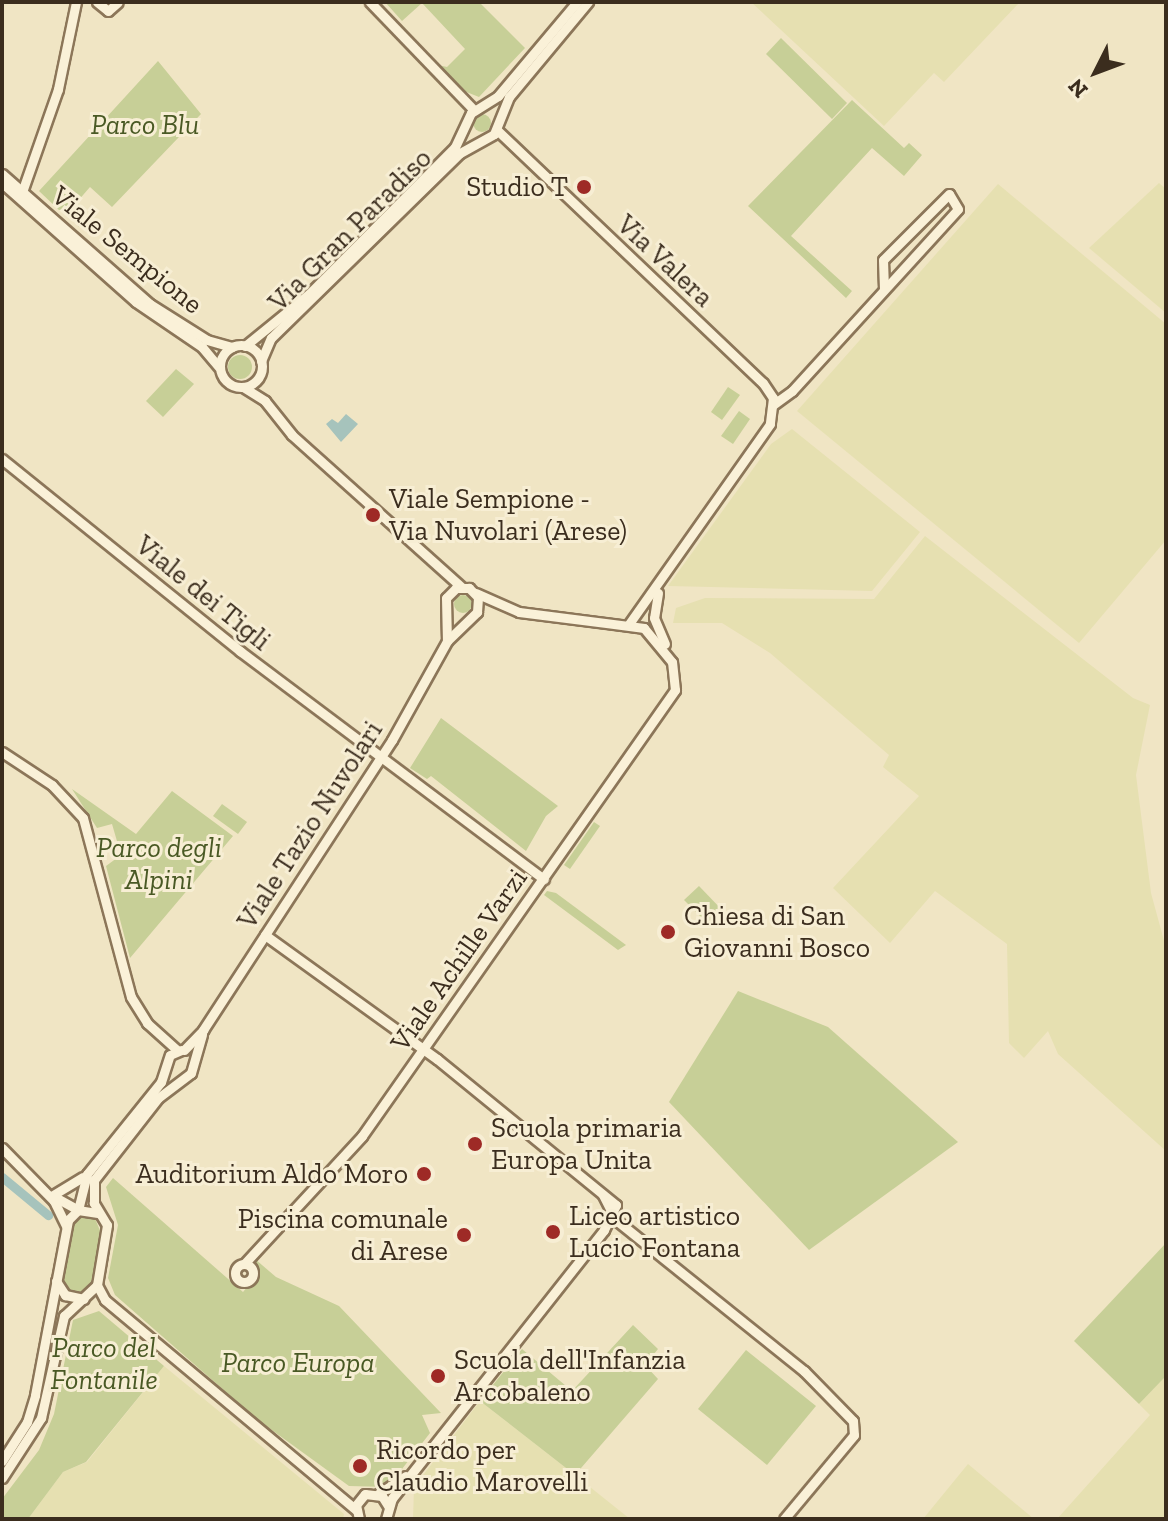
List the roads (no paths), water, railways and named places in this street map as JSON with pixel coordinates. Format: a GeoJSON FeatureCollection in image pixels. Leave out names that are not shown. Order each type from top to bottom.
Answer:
{"type":"FeatureCollection","features":[{"type":"Feature","properties":{"kind":"street"},"geometry":{"type":"LineString","coordinates":[[22,192],[58,89],[76,2]]}},
{"type":"Feature","properties":{"kind":"street"},"geometry":{"type":"LineString","coordinates":[[97,2],[108,11],[118,2]]}},
{"type":"Feature","properties":{"kind":"street"},"geometry":{"type":"LineString","coordinates":[[370,2],[474,115]]}},
{"type":"Feature","properties":{"kind":"street","name":"Via Gran Paradiso"},"geometry":{"type":"LineString","coordinates":[[245,346],[309,294],[455,147],[474,115],[577,2]]}},
{"type":"Feature","properties":{"kind":"street"},"geometry":{"type":"LineString","coordinates":[[497,125],[509,97],[588,2]]}},
{"type":"Feature","properties":{"kind":"street","name":"Via Valera"},"geometry":{"type":"LineString","coordinates":[[474,115],[497,125],[520,155],[763,383],[774,404]]}},
{"type":"Feature","properties":{"kind":"street","name":"Via Valera"},"geometry":{"type":"LineString","coordinates":[[474,115],[483,138],[520,155]]}},
{"type":"Feature","properties":{"kind":"street","name":"Via Gran Paradiso"},"geometry":{"type":"LineString","coordinates":[[261,361],[271,338],[497,125]]}},
{"type":"Feature","properties":{"kind":"street","name":"Viale Sempione"},"geometry":{"type":"LineString","coordinates":[[2,174],[150,304],[207,340],[232,347]]}},
{"type":"Feature","properties":{"kind":"street","name":"Viale Sempione"},"geometry":{"type":"LineString","coordinates":[[2,183],[144,309],[202,347],[219,367]]}},
{"type":"Feature","properties":{"kind":"street"},"geometry":{"type":"LineString","coordinates":[[628,625],[660,586],[770,424],[774,404],[792,391],[958,209],[949,194],[881,265]]}},
{"type":"Feature","properties":{"kind":"street"},"geometry":{"type":"LineString","coordinates":[[881,265],[884,289]]}},
{"type":"Feature","properties":{"kind":"street"},"geometry":{"type":"LineString","coordinates":[[881,265],[886,273],[896,276]]}},
{"type":"Feature","properties":{"kind":"street"},"geometry":{"type":"LineString","coordinates":[[265,401],[259,376],[261,361],[245,346],[232,347],[219,367],[227,382],[243,387],[265,401],[292,435],[460,586],[498,606],[644,628],[672,662]]}},
{"type":"Feature","properties":{"kind":"street"},"geometry":{"type":"LineString","coordinates":[[243,387],[259,376]]}},
{"type":"Feature","properties":{"kind":"street","name":"Viale dei Tigli"},"geometry":{"type":"LineString","coordinates":[[2,459],[380,757],[544,879]]}},
{"type":"Feature","properties":{"kind":"street"},"geometry":{"type":"LineString","coordinates":[[440,569],[448,594],[448,613],[467,620],[477,612],[498,606]]}},
{"type":"Feature","properties":{"kind":"street"},"geometry":{"type":"LineString","coordinates":[[448,594],[460,586]]}},
{"type":"Feature","properties":{"kind":"street"},"geometry":{"type":"LineString","coordinates":[[644,628],[654,618],[660,586]]}},
{"type":"Feature","properties":{"kind":"street"},"geometry":{"type":"LineString","coordinates":[[476,593],[477,612]]}},
{"type":"Feature","properties":{"kind":"street","name":"Viale Tazio Nuvolari"},"geometry":{"type":"LineString","coordinates":[[447,641],[448,613]]}},
{"type":"Feature","properties":{"kind":"street","name":"Viale Achille Varzi"},"geometry":{"type":"LineString","coordinates":[[244,1264],[339,1165],[670,702],[676,681],[672,662],[654,618]]}},
{"type":"Feature","properties":{"kind":"street","name":"Viale Tazio Nuvolari"},"geometry":{"type":"LineString","coordinates":[[183,1077],[193,1070],[193,1057],[203,1030],[430,679],[447,641],[467,620]]}},
{"type":"Feature","properties":{"kind":"street"},"geometry":{"type":"LineString","coordinates":[[2,752],[66,797],[83,818],[131,997],[174,1056],[183,1077],[158,1098],[97,1173],[92,1189],[106,1234],[97,1285],[64,1316],[41,1418],[2,1478]]}},
{"type":"Feature","properties":{"kind":"street"},"geometry":{"type":"LineString","coordinates":[[265,935],[424,1049],[602,1192],[612,1213],[804,1371],[838,1405],[853,1426],[850,1440],[784,1519]]}},
{"type":"Feature","properties":{"kind":"street","name":"Viale Tazio Nuvolari"},"geometry":{"type":"LineString","coordinates":[[2,1461],[31,1411],[66,1226],[78,1210],[87,1174],[174,1056],[203,1030]]}},
{"type":"Feature","properties":{"kind":"street"},"geometry":{"type":"LineString","coordinates":[[174,1056],[193,1057]]}},
{"type":"Feature","properties":{"kind":"street"},"geometry":{"type":"LineString","coordinates":[[2,1148],[43,1190],[66,1226]]}},
{"type":"Feature","properties":{"kind":"street"},"geometry":{"type":"LineString","coordinates":[[53,1195],[69,1190],[87,1174]]}},
{"type":"Feature","properties":{"kind":"street"},"geometry":{"type":"LineString","coordinates":[[43,1190],[78,1210],[99,1213]]}},
{"type":"Feature","properties":{"kind":"street"},"geometry":{"type":"LineString","coordinates":[[387,1515],[424,1461],[599,1236],[612,1213]]}},
{"type":"Feature","properties":{"kind":"street"},"geometry":{"type":"LineString","coordinates":[[56,1281],[65,1295],[105,1300]]}},
{"type":"Feature","properties":{"kind":"street"},"geometry":{"type":"LineString","coordinates":[[97,1285],[105,1300],[329,1484],[358,1517]]}},
{"type":"Feature","properties":{"kind":"street"},"geometry":{"type":"LineString","coordinates":[[329,1484],[361,1497],[378,1494],[424,1461]]}},
{"type":"Feature","properties":{"kind":"street"},"geometry":{"type":"LineString","coordinates":[[378,1494],[387,1515]]}},
{"type":"Feature","properties":{"kind":"street"},"geometry":{"type":"LineString","coordinates":[[358,1517],[361,1497]]}},
{"type":"Feature","properties":{"kind":"water"},"geometry":{"type":"Polygon","coordinates":[[[346,414],[358,424],[341,442],[326,424],[332,419],[338,423],[346,414]]]}},
{"type":"Feature","properties":{"kind":"waterway"},"geometry":{"type":"LineString","coordinates":[[2,1177],[48,1215]]}},
{"type":"Feature","properties":{"kind":"place","name":"Studio T"},"geometry":{"type":"Point","coordinates":[584,187]}},
{"type":"Feature","properties":{"kind":"place","name":"Viale Sempione - Via Nuvolari (Arese)"},"geometry":{"type":"Point","coordinates":[373,515]}},
{"type":"Feature","properties":{"kind":"place","name":"Chiesa di San Giovanni Bosco"},"geometry":{"type":"Point","coordinates":[668,932]}},
{"type":"Feature","properties":{"kind":"place","name":"Scuola primaria Europa Unita"},"geometry":{"type":"Point","coordinates":[475,1144]}},
{"type":"Feature","properties":{"kind":"place","name":"Auditorium Aldo Moro"},"geometry":{"type":"Point","coordinates":[424,1174]}},
{"type":"Feature","properties":{"kind":"place","name":"Liceo artistico Lucio Fontana"},"geometry":{"type":"Point","coordinates":[553,1232]}},
{"type":"Feature","properties":{"kind":"place","name":"Piscina comunale di Arese"},"geometry":{"type":"Point","coordinates":[464,1235]}},
{"type":"Feature","properties":{"kind":"place","name":"Scuola dell'Infanzia Arcobaleno"},"geometry":{"type":"Point","coordinates":[438,1376]}},
{"type":"Feature","properties":{"kind":"place","name":"Ricordo per Claudio Marovelli"},"geometry":{"type":"Point","coordinates":[360,1466]}},
{"type":"Feature","properties":{"kind":"park label","name":"Parco Blu"},"geometry":{"type":"Point","coordinates":[145,125]}},
{"type":"Feature","properties":{"kind":"park label","name":"Parco degli Alpini"},"geometry":{"type":"Point","coordinates":[159,864]}},
{"type":"Feature","properties":{"kind":"park label","name":"Parco Europa"},"geometry":{"type":"Point","coordinates":[298,1363]}},
{"type":"Feature","properties":{"kind":"park label","name":"Parco del Fontanile"},"geometry":{"type":"Point","coordinates":[104,1364]}}]}
